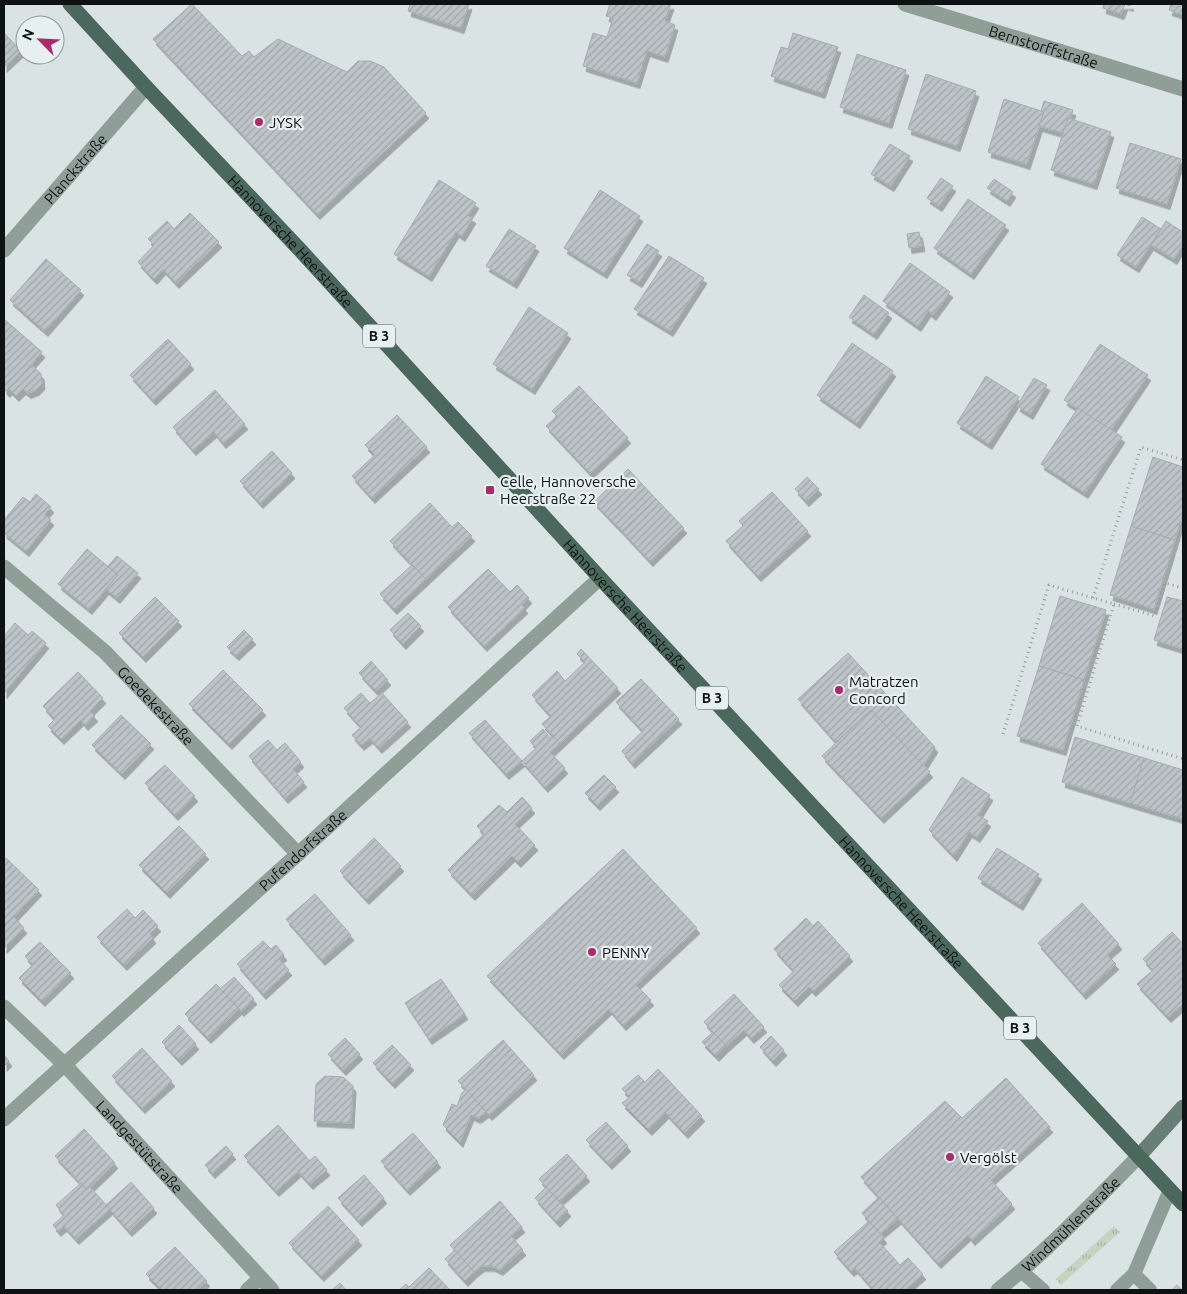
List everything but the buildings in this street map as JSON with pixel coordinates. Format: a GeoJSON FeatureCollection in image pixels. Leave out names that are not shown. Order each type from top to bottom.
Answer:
{"type":"FeatureCollection","features":[{"type":"Feature","properties":{"kind":"main road","name":"Hannoversche Heerstraße"},"geometry":{"type":"LineString","coordinates":[[70,4],[302,252],[600,578],[1183,1204]]}},
{"type":"Feature","properties":{"kind":"main road"},"geometry":{"type":"LineString","coordinates":[[1139,1156],[1183,1107]]}},
{"type":"Feature","properties":{"kind":"street","name":"Bernstorffstraße"},"geometry":{"type":"LineString","coordinates":[[905,4],[1183,89]]}},
{"type":"Feature","properties":{"kind":"street","name":"Planckstraße"},"geometry":{"type":"LineString","coordinates":[[4,250],[146,87]]}},
{"type":"Feature","properties":{"kind":"street","name":"Goedekestraße"},"geometry":{"type":"LineString","coordinates":[[4,567],[105,652],[298,854]]}},
{"type":"Feature","properties":{"kind":"street","name":"Pufendorfstraße"},"geometry":{"type":"LineString","coordinates":[[4,1120],[600,578]]}},
{"type":"Feature","properties":{"kind":"street","name":"Landgestütstraße"},"geometry":{"type":"LineString","coordinates":[[4,1007],[64,1065],[272,1290]]}},
{"type":"Feature","properties":{"kind":"street","name":"Windmühlenstraße"},"geometry":{"type":"LineString","coordinates":[[998,1290],[1021,1271],[1094,1202],[1139,1156]]}},
{"type":"Feature","properties":{"kind":"lane"},"geometry":{"type":"LineString","coordinates":[[1117,1290],[1134,1274],[1170,1190]]}},
{"type":"Feature","properties":{"kind":"lane"},"geometry":{"type":"LineString","coordinates":[[1021,1271],[1043,1290]]}},
{"type":"Feature","properties":{"kind":"lane"},"geometry":{"type":"LineString","coordinates":[[1134,1274],[1150,1290]]}},
{"type":"Feature","properties":{"kind":"lane"},"geometry":{"type":"LineString","coordinates":[[247,1290],[260,1278]]}},
{"type":"Feature","properties":{"kind":"path"},"geometry":{"type":"LineString","coordinates":[[1093,598],[1141,447],[1183,460]]}},
{"type":"Feature","properties":{"kind":"path"},"geometry":{"type":"LineString","coordinates":[[1003,734],[1049,585],[1155,616],[1165,583],[1183,588]]}},
{"type":"Feature","properties":{"kind":"path"},"geometry":{"type":"LineString","coordinates":[[1114,604],[1077,726],[1183,759]]}},
{"type":"Feature","properties":{"kind":"green space"},"geometry":{"type":"Polygon","coordinates":[[[1114,1226],[1120,1232],[1061,1285],[1056,1279],[1114,1226]]]}},
{"type":"Feature","properties":{"kind":"place","name":"JYSK"},"geometry":{"type":"Point","coordinates":[259,122]}},
{"type":"Feature","properties":{"kind":"place","name":"Celle, Hannoversche Heerstraße 22"},"geometry":{"type":"Point","coordinates":[490,490]}},
{"type":"Feature","properties":{"kind":"place","name":"Matratzen Concord"},"geometry":{"type":"Point","coordinates":[839,690]}},
{"type":"Feature","properties":{"kind":"place","name":"PENNY"},"geometry":{"type":"Point","coordinates":[592,952]}},
{"type":"Feature","properties":{"kind":"place","name":"Vergölst"},"geometry":{"type":"Point","coordinates":[950,1157]}}]}
